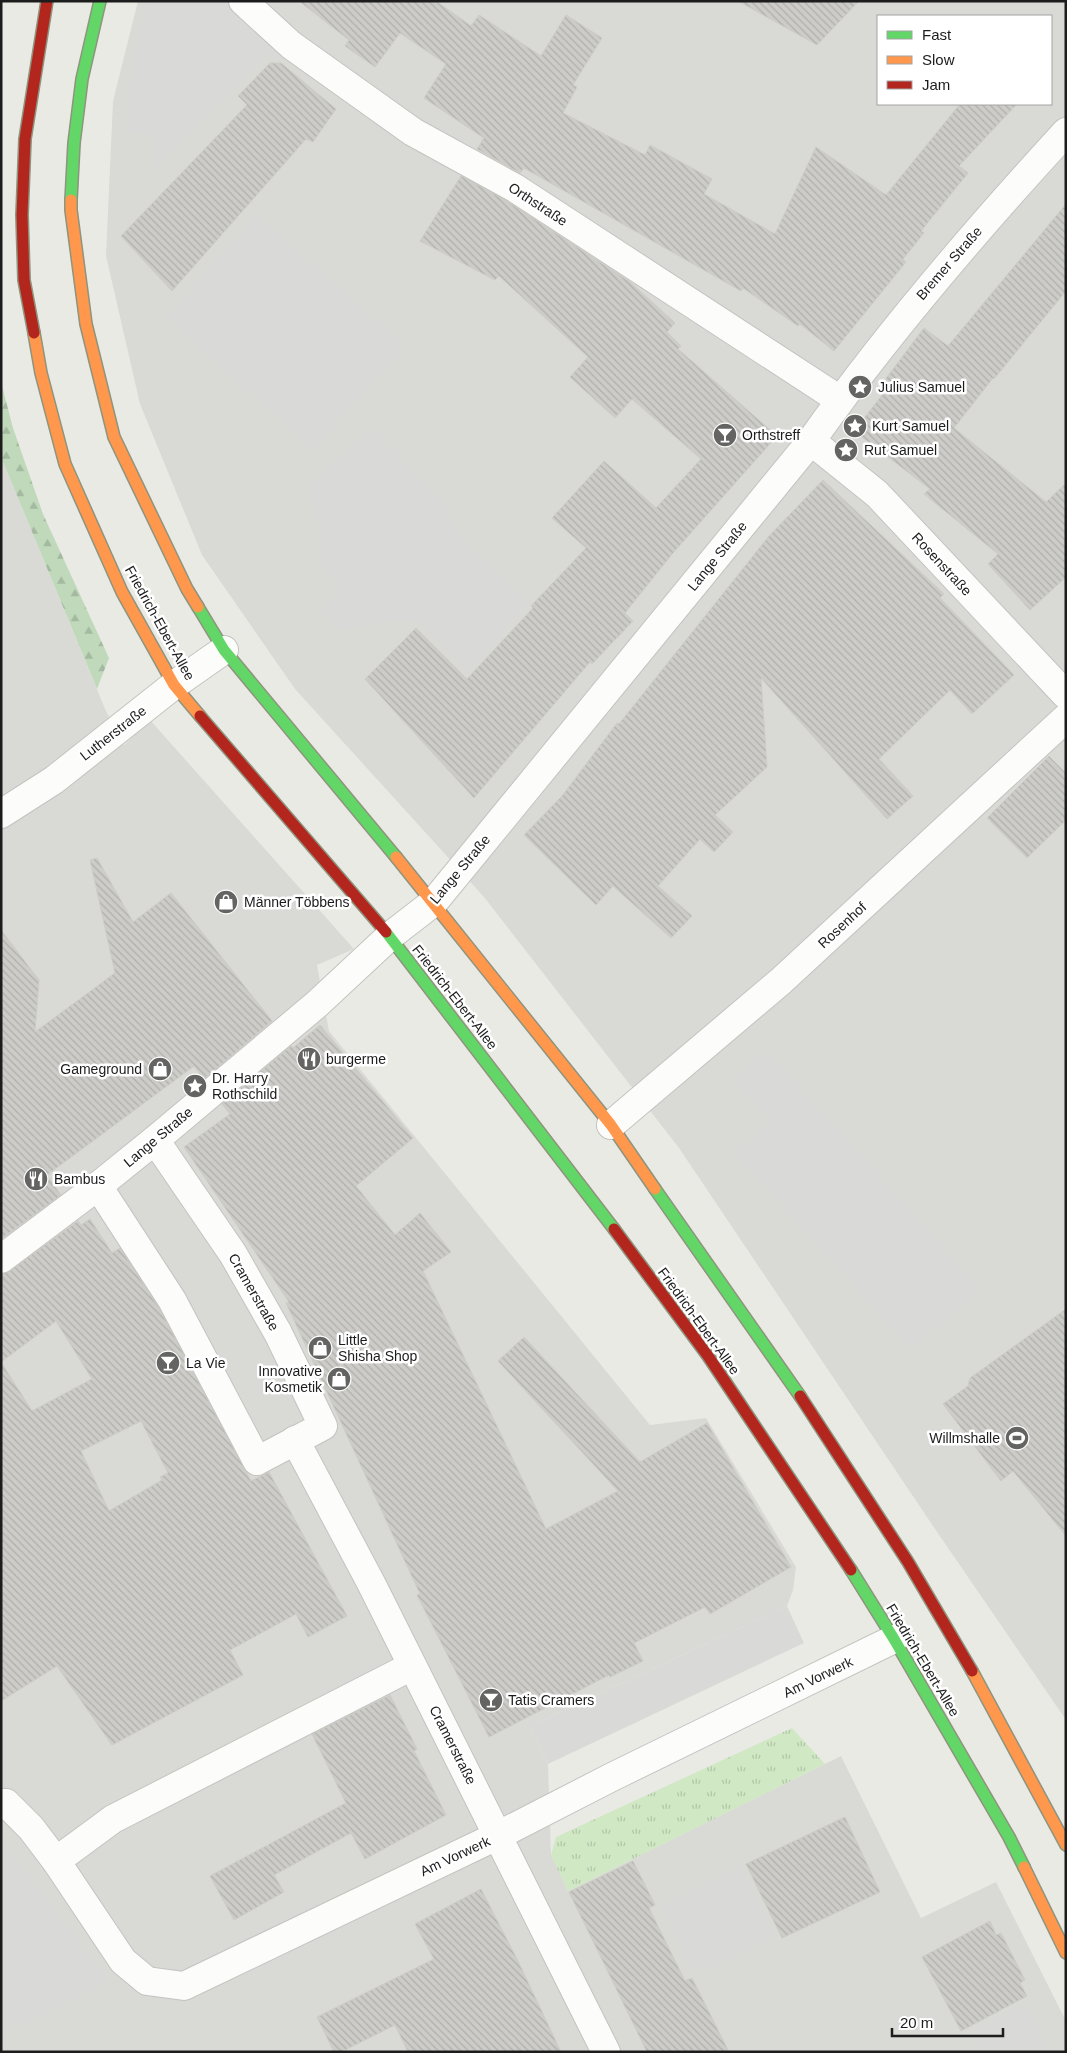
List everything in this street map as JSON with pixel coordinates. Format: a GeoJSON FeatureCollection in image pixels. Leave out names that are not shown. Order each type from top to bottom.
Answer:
{"type":"FeatureCollection","features":[{"type":"Feature","properties":{"kind":"main road","name":"Friedrich-Ebert-Allee"},"geometry":{"type":"LineString","coordinates":[[47,1],[25,139],[22,215],[24,280],[41,372],[64,464],[122,592],[174,684],[390,936],[567,1166],[708,1356],[841,1554],[894,1639],[1009,1837],[1066,1953]]}},
{"type":"Feature","properties":{"kind":"main road"},"geometry":{"type":"LineString","coordinates":[[100,1],[82,79],[74,144],[71,210],[86,324],[114,437],[187,589],[224,650],[434,902],[611,1125],[815,1418],[908,1562],[984,1692],[1066,1845]]}},
{"type":"Feature","properties":{"kind":"street","name":"Orthstraße"},"geometry":{"type":"LineString","coordinates":[[242,1],[291,45],[413,132],[515,188],[840,400]]}},
{"type":"Feature","properties":{"kind":"street","name":"Bremer Straße"},"geometry":{"type":"LineString","coordinates":[[840,400],[921,296],[1010,192],[1066,132]]}},
{"type":"Feature","properties":{"kind":"street","name":"Lange Straße"},"geometry":{"type":"LineString","coordinates":[[1,1259],[98,1186],[155,1140],[318,1004],[390,936],[434,902],[811,441],[840,400]]}},
{"type":"Feature","properties":{"kind":"street","name":"Rosenstraße"},"geometry":{"type":"LineString","coordinates":[[811,441],[877,494],[1066,694]]}},
{"type":"Feature","properties":{"kind":"street","name":"Lutherstraße"},"geometry":{"type":"LineString","coordinates":[[1,814],[54,780],[174,684],[224,650]]}},
{"type":"Feature","properties":{"kind":"street","name":"Rosenhof"},"geometry":{"type":"LineString","coordinates":[[611,1125],[781,981],[1066,718]]}},
{"type":"Feature","properties":{"kind":"street","name":"Cramerstraße"},"geometry":{"type":"LineString","coordinates":[[98,1186],[172,1300],[257,1461],[323,1426],[278,1333],[233,1254],[155,1140]]}},
{"type":"Feature","properties":{"kind":"street","name":"Cramerstraße"},"geometry":{"type":"LineString","coordinates":[[296,1440],[344,1530],[499,1835],[606,2052]]}},
{"type":"Feature","properties":{"kind":"street","name":"Am Vorwerk"},"geometry":{"type":"LineString","coordinates":[[1,1803],[6,1803],[31,1828],[56,1861],[123,1961],[147,1981],[184,1986],[499,1835],[612,1776],[894,1639]]}},
{"type":"Feature","properties":{"kind":"street"},"geometry":{"type":"LineString","coordinates":[[56,1861],[113,1819],[412,1666]]}},
{"type":"Feature","properties":{"kind":"shaded area"},"geometry":{"type":"Polygon","coordinates":[[[138,1],[1066,1],[1066,1720],[679,1148],[484,897],[295,689],[202,555],[140,404],[106,256],[113,101],[138,1]]]}},
{"type":"Feature","properties":{"kind":"shaded area"},"geometry":{"type":"Polygon","coordinates":[[[145,1],[238,1],[272,48],[153,170],[154,137],[130,132],[131,83],[145,1]]]}},
{"type":"Feature","properties":{"kind":"shaded area"},"geometry":{"type":"Polygon","coordinates":[[[256,215],[405,346],[314,449],[165,318],[256,215]]]}},
{"type":"Feature","properties":{"kind":"shaded area"},"geometry":{"type":"Polygon","coordinates":[[[372,427],[440,498],[463,540],[528,603],[470,672],[415,619],[338,629],[320,610],[340,592],[323,563],[310,486],[372,427]]]}},
{"type":"Feature","properties":{"kind":"shaded area"},"geometry":{"type":"Polygon","coordinates":[[[1,457],[105,709],[124,745],[150,720],[354,949],[317,965],[329,1031],[650,1425],[706,1418],[796,1567],[793,1590],[787,1606],[530,1726],[548,1764],[551,1854],[568,1891],[841,1756],[921,1918],[996,1882],[1066,2021],[1066,2052],[1,2052],[1,457]]]}},
{"type":"Feature","properties":{"kind":"shaded area"},"geometry":{"type":"Polygon","coordinates":[[[766,1050],[982,1290],[910,1348],[734,1152],[770,1122],[732,1080],[766,1050]]]}},
{"type":"Feature","properties":{"kind":"shaded area"},"geometry":{"type":"Polygon","coordinates":[[[787,1606],[804,1643],[548,1764],[530,1726],[787,1606]]]}},
{"type":"Feature","properties":{"kind":"shaded area"},"geometry":{"type":"Polygon","coordinates":[[[1,1841],[109,1978],[1,2036],[1,1841]]]}},
{"type":"Feature","properties":{"kind":"shaded area"},"geometry":{"type":"Polygon","coordinates":[[[741,1866],[777,1935],[693,1973],[661,1903],[741,1866]]]}},
{"type":"Feature","properties":{"kind":"shaded area"},"geometry":{"type":"Polygon","coordinates":[[[1027,2006],[1048,2052],[984,2052],[974,2031],[1027,2006]]]}},
{"type":"Feature","properties":{"kind":"green space"},"geometry":{"type":"Polygon","coordinates":[[[1,382],[13,428],[43,514],[109,658],[97,689],[1,457],[1,382]]]}},
{"type":"Feature","properties":{"kind":"green space"},"geometry":{"type":"Polygon","coordinates":[[[792,1728],[825,1764],[568,1891],[551,1855],[556,1837],[792,1728]]]}},
{"type":"Feature","properties":{"kind":"building"},"geometry":{"type":"Polygon","coordinates":[[[299,1],[436,1],[471,26],[479,15],[541,56],[566,15],[602,38],[573,85],[577,87],[563,113],[645,155],[650,145],[712,179],[704,194],[775,234],[816,147],[886,195],[959,105],[1016,105],[959,166],[968,173],[921,231],[924,233],[903,259],[906,262],[834,351],[800,324],[798,326],[743,288],[741,291],[524,168],[520,173],[477,149],[484,138],[424,98],[446,64],[400,33],[375,67],[345,46],[349,40],[299,1]]]}},
{"type":"Feature","properties":{"kind":"building"},"geometry":{"type":"Polygon","coordinates":[[[738,1],[859,1],[817,45],[738,1]]]}},
{"type":"Feature","properties":{"kind":"building"},"geometry":{"type":"Polygon","coordinates":[[[270,63],[281,63],[336,109],[313,142],[306,139],[172,291],[121,236],[247,105],[238,96],[270,63]]]}},
{"type":"Feature","properties":{"kind":"building"},"geometry":{"type":"Polygon","coordinates":[[[461,176],[507,201],[630,282],[675,323],[667,332],[681,346],[678,349],[777,436],[673,553],[625,613],[633,621],[592,664],[590,662],[474,798],[365,679],[416,628],[467,679],[533,608],[531,606],[586,548],[552,518],[604,461],[656,508],[701,459],[632,399],[615,418],[570,377],[588,357],[499,276],[495,280],[420,241],[461,176]]]}},
{"type":"Feature","properties":{"kind":"building"},"geometry":{"type":"Polygon","coordinates":[[[1066,204],[1066,291],[954,428],[1046,502],[1066,483],[1066,577],[1030,610],[988,564],[998,554],[924,494],[930,489],[854,431],[890,385],[884,381],[924,328],[948,346],[1066,204]]]}},
{"type":"Feature","properties":{"kind":"building"},"geometry":{"type":"Polygon","coordinates":[[[823,480],[944,594],[940,598],[1014,675],[972,714],[950,690],[879,759],[913,796],[887,819],[761,678],[767,767],[715,815],[733,832],[714,852],[700,839],[658,886],[692,916],[671,938],[613,886],[596,905],[524,835],[562,796],[617,723],[619,724],[769,536],[823,480]]]}},
{"type":"Feature","properties":{"kind":"building"},"geometry":{"type":"Polygon","coordinates":[[[1049,756],[1066,773],[1066,820],[1027,858],[987,818],[1049,756]]]}},
{"type":"Feature","properties":{"kind":"building"},"geometry":{"type":"Polygon","coordinates":[[[97,858],[133,922],[171,893],[272,1021],[204,1079],[194,1066],[47,1175],[61,1195],[1,1239],[1,930],[39,980],[35,1032],[115,973],[90,860],[97,858]]]}},
{"type":"Feature","properties":{"kind":"building"},"geometry":{"type":"Polygon","coordinates":[[[320,1025],[413,1138],[356,1186],[395,1235],[420,1213],[451,1252],[423,1271],[546,1529],[618,1491],[498,1361],[524,1337],[640,1462],[707,1423],[791,1567],[710,1614],[705,1607],[634,1643],[643,1661],[610,1677],[609,1675],[489,1737],[417,1595],[420,1594],[286,1303],[289,1302],[184,1147],[230,1114],[222,1104],[291,1046],[293,1048],[320,1025]]]}},
{"type":"Feature","properties":{"kind":"building"},"geometry":{"type":"Polygon","coordinates":[[[90,1219],[112,1253],[120,1248],[159,1308],[251,1481],[269,1472],[347,1616],[308,1637],[296,1614],[230,1650],[243,1675],[112,1745],[57,1666],[1,1701],[1,1362],[1,1274],[10,1271],[78,1221],[81,1225],[90,1219]],[[56,1321],[1,1362],[32,1411],[92,1379],[56,1321]],[[141,1421],[81,1451],[109,1511],[162,1480],[160,1477],[168,1473],[141,1421]]]}},
{"type":"Feature","properties":{"kind":"building","name":"Willmshalle"},"geometry":{"type":"Polygon","coordinates":[[[1066,1309],[1066,1536],[1013,1471],[1001,1481],[943,1404],[968,1386],[970,1378],[1066,1309]]]}},
{"type":"Feature","properties":{"kind":"building"},"geometry":{"type":"Polygon","coordinates":[[[390,1695],[417,1749],[414,1751],[446,1815],[365,1859],[351,1833],[274,1875],[284,1892],[234,1920],[210,1876],[346,1803],[312,1734],[390,1695]]]}},
{"type":"Feature","properties":{"kind":"building"},"geometry":{"type":"Polygon","coordinates":[[[845,1817],[880,1892],[782,1938],[746,1864],[845,1817]]]}},
{"type":"Feature","properties":{"kind":"building"},"geometry":{"type":"Polygon","coordinates":[[[633,1861],[655,1905],[649,1908],[685,1981],[692,1978],[729,2052],[647,2052],[569,1892],[633,1861]]]}},
{"type":"Feature","properties":{"kind":"building"},"geometry":{"type":"Polygon","coordinates":[[[481,1889],[561,2052],[408,2052],[395,2025],[341,2052],[334,2052],[317,2017],[434,1959],[415,1924],[481,1889]]]}},
{"type":"Feature","properties":{"kind":"building"},"geometry":{"type":"Polygon","coordinates":[[[990,1921],[996,1935],[1001,1933],[1025,1980],[1020,1983],[1027,1996],[961,2031],[922,1957],[990,1921]]]}},
{"type":"Feature","properties":{"kind":"traffic: fast"},"geometry":{"type":"LineString","coordinates":[[71,200],[74,143],[82,79],[100,1]]}},
{"type":"Feature","properties":{"kind":"traffic: fast"},"geometry":{"type":"LineString","coordinates":[[198,607],[224,650],[396,857]]}},
{"type":"Feature","properties":{"kind":"traffic: fast"},"geometry":{"type":"LineString","coordinates":[[386,932],[614,1229]]}},
{"type":"Feature","properties":{"kind":"traffic: fast"},"geometry":{"type":"LineString","coordinates":[[655,1189],[800,1396]]}},
{"type":"Feature","properties":{"kind":"traffic: fast"},"geometry":{"type":"LineString","coordinates":[[851,1570],[894,1639],[1009,1837],[1024,1867]]}},
{"type":"Feature","properties":{"kind":"traffic: slow"},"geometry":{"type":"LineString","coordinates":[[71,200],[86,324],[114,437],[187,589],[198,607]]}},
{"type":"Feature","properties":{"kind":"traffic: slow"},"geometry":{"type":"LineString","coordinates":[[34,333],[41,373],[65,464],[122,592],[174,685],[200,716]]}},
{"type":"Feature","properties":{"kind":"traffic: slow"},"geometry":{"type":"LineString","coordinates":[[396,857],[611,1125],[655,1189]]}},
{"type":"Feature","properties":{"kind":"traffic: slow"},"geometry":{"type":"LineString","coordinates":[[972,1671],[1066,1845]]}},
{"type":"Feature","properties":{"kind":"traffic: slow"},"geometry":{"type":"LineString","coordinates":[[1024,1867],[1066,1953]]}},
{"type":"Feature","properties":{"kind":"traffic: jam"},"geometry":{"type":"LineString","coordinates":[[34,333],[24,280],[22,215],[25,139],[47,1]]}},
{"type":"Feature","properties":{"kind":"traffic: jam"},"geometry":{"type":"LineString","coordinates":[[200,716],[386,932]]}},
{"type":"Feature","properties":{"kind":"traffic: jam"},"geometry":{"type":"LineString","coordinates":[[614,1229],[708,1356],[851,1570]]}},
{"type":"Feature","properties":{"kind":"traffic: jam"},"geometry":{"type":"LineString","coordinates":[[800,1396],[908,1562],[972,1671]]}},
{"type":"Feature","properties":{"kind":"place","name":"Julius Samuel"},"geometry":{"type":"Point","coordinates":[860,387]}},
{"type":"Feature","properties":{"kind":"place","name":"Kurt Samuel"},"geometry":{"type":"Point","coordinates":[855,426]}},
{"type":"Feature","properties":{"kind":"place","name":"Orthstreff"},"geometry":{"type":"Point","coordinates":[725,435]}},
{"type":"Feature","properties":{"kind":"place","name":"Rut Samuel"},"geometry":{"type":"Point","coordinates":[846,450]}},
{"type":"Feature","properties":{"kind":"place","name":"Männer Többens"},"geometry":{"type":"Point","coordinates":[226,902]}},
{"type":"Feature","properties":{"kind":"place","name":"burgerme"},"geometry":{"type":"Point","coordinates":[309,1059]}},
{"type":"Feature","properties":{"kind":"place","name":"Gameground"},"geometry":{"type":"Point","coordinates":[160,1069]}},
{"type":"Feature","properties":{"kind":"place","name":"Dr. Harry Rothschild"},"geometry":{"type":"Point","coordinates":[195,1086]}},
{"type":"Feature","properties":{"kind":"place","name":"Bambus"},"geometry":{"type":"Point","coordinates":[36,1179]}},
{"type":"Feature","properties":{"kind":"place","name":"Little Shisha Shop"},"geometry":{"type":"Point","coordinates":[320,1348]}},
{"type":"Feature","properties":{"kind":"place","name":"La Vie"},"geometry":{"type":"Point","coordinates":[168,1363]}},
{"type":"Feature","properties":{"kind":"place","name":"Innovative Kosmetik"},"geometry":{"type":"Point","coordinates":[339,1379]}},
{"type":"Feature","properties":{"kind":"place","name":"Willmshalle"},"geometry":{"type":"Point","coordinates":[1017,1438]}},
{"type":"Feature","properties":{"kind":"place","name":"Tatis Cramers"},"geometry":{"type":"Point","coordinates":[491,1700]}}]}
